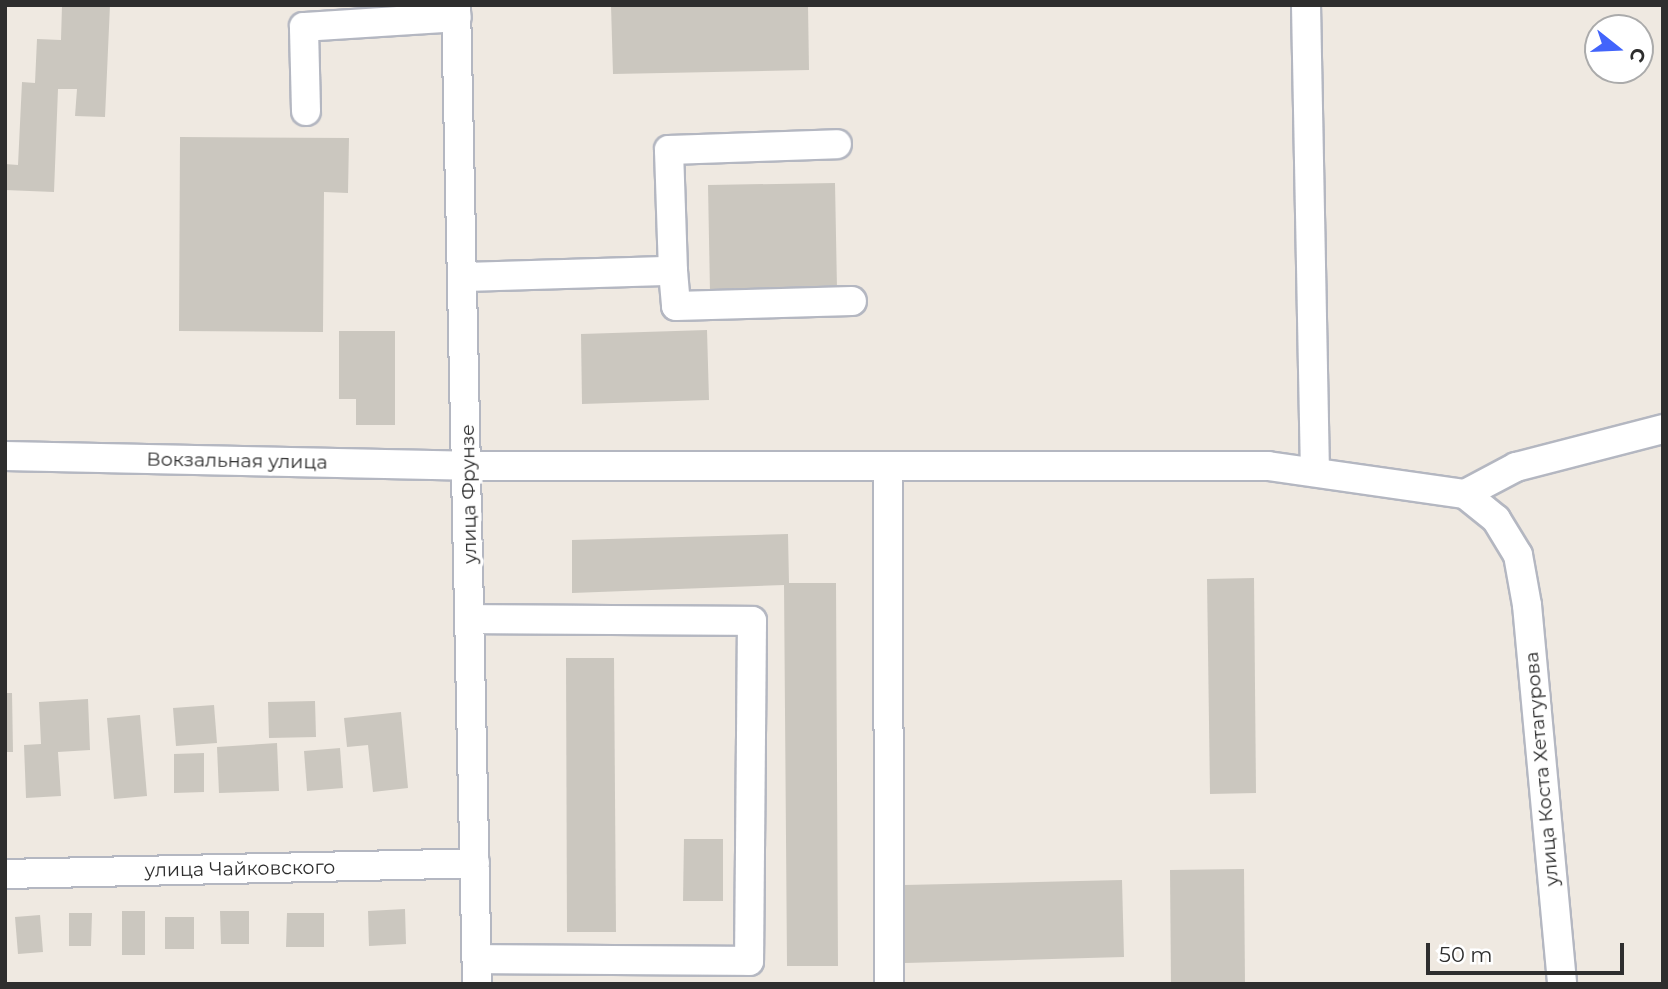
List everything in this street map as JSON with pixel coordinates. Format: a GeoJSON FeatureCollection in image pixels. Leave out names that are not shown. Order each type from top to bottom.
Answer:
{"type":"FeatureCollection","features":[{"type":"Feature","properties":{"kind":"street"},"geometry":{"type":"LineString","coordinates":[[1306,5],[1315,472]]}},
{"type":"Feature","properties":{"kind":"street"},"geometry":{"type":"LineString","coordinates":[[306,111],[304,27],[456,11]]}},
{"type":"Feature","properties":{"kind":"street","name":"улица Фрунзе"},"geometry":{"type":"LineString","coordinates":[[456,11],[464,277],[477,972]]}},
{"type":"Feature","properties":{"kind":"street"},"geometry":{"type":"LineString","coordinates":[[837,144],[669,150],[676,306],[852,301]]}},
{"type":"Feature","properties":{"kind":"street"},"geometry":{"type":"LineString","coordinates":[[464,277],[673,271]]}},
{"type":"Feature","properties":{"kind":"street"},"geometry":{"type":"LineString","coordinates":[[1465,494],[1516,467],[1663,429]]}},
{"type":"Feature","properties":{"kind":"street","name":"Вокзальная улица"},"geometry":{"type":"LineString","coordinates":[[5,456],[468,466],[1268,466],[1465,494]]}},
{"type":"Feature","properties":{"kind":"street"},"geometry":{"type":"LineString","coordinates":[[888,466],[889,984]]}},
{"type":"Feature","properties":{"kind":"street","name":"улица Коста Хетагурова"},"geometry":{"type":"LineString","coordinates":[[1465,494],[1496,519],[1518,555],[1527,605],[1562,984]]}},
{"type":"Feature","properties":{"kind":"street"},"geometry":{"type":"LineString","coordinates":[[471,619],[752,621],[750,961],[477,972]]}},
{"type":"Feature","properties":{"kind":"street","name":"улица Чайковского"},"geometry":{"type":"LineString","coordinates":[[5,874],[475,863]]}},
{"type":"Feature","properties":{"kind":"building"},"geometry":{"type":"Polygon","coordinates":[[[62,5],[110,5],[105,117],[75,116],[77,89],[58,89],[54,192],[5,190],[5,164],[18,165],[22,82],[35,83],[37,39],[61,40],[62,5]]]}},
{"type":"Feature","properties":{"kind":"building"},"geometry":{"type":"Polygon","coordinates":[[[611,5],[808,5],[809,70],[613,74],[611,5]]]}},
{"type":"Feature","properties":{"kind":"building"},"geometry":{"type":"Polygon","coordinates":[[[180,137],[349,138],[348,193],[324,192],[323,332],[179,331],[180,137]]]}},
{"type":"Feature","properties":{"kind":"building"},"geometry":{"type":"Polygon","coordinates":[[[835,183],[837,289],[710,292],[708,185],[835,183]]]}},
{"type":"Feature","properties":{"kind":"building"},"geometry":{"type":"Polygon","coordinates":[[[707,330],[709,400],[582,404],[581,334],[707,330]]]}},
{"type":"Feature","properties":{"kind":"building"},"geometry":{"type":"Polygon","coordinates":[[[339,331],[395,331],[395,425],[356,425],[356,399],[339,399],[339,331]]]}},
{"type":"Feature","properties":{"kind":"building"},"geometry":{"type":"Polygon","coordinates":[[[788,534],[789,583],[836,583],[838,966],[787,966],[784,585],[572,593],[572,540],[788,534]]]}},
{"type":"Feature","properties":{"kind":"building"},"geometry":{"type":"Polygon","coordinates":[[[1254,578],[1256,793],[1210,794],[1207,579],[1254,578]]]}},
{"type":"Feature","properties":{"kind":"building"},"geometry":{"type":"Polygon","coordinates":[[[566,658],[614,658],[616,932],[567,932],[566,658]]]}},
{"type":"Feature","properties":{"kind":"building"},"geometry":{"type":"Polygon","coordinates":[[[5,693],[12,693],[13,752],[5,752],[5,693]]]}},
{"type":"Feature","properties":{"kind":"building"},"geometry":{"type":"Polygon","coordinates":[[[88,699],[90,750],[58,752],[61,796],[26,798],[24,745],[41,744],[39,702],[88,699]]]}},
{"type":"Feature","properties":{"kind":"building"},"geometry":{"type":"Polygon","coordinates":[[[315,701],[316,737],[269,738],[268,702],[315,701]]]}},
{"type":"Feature","properties":{"kind":"building"},"geometry":{"type":"Polygon","coordinates":[[[214,705],[217,743],[176,746],[173,708],[214,705]]]}},
{"type":"Feature","properties":{"kind":"building"},"geometry":{"type":"Polygon","coordinates":[[[401,712],[408,788],[373,792],[368,745],[347,747],[344,718],[401,712]]]}},
{"type":"Feature","properties":{"kind":"building"},"geometry":{"type":"Polygon","coordinates":[[[140,715],[147,796],[114,799],[107,718],[140,715]]]}},
{"type":"Feature","properties":{"kind":"building"},"geometry":{"type":"Polygon","coordinates":[[[277,743],[279,791],[219,793],[217,747],[277,743]]]}},
{"type":"Feature","properties":{"kind":"building"},"geometry":{"type":"Polygon","coordinates":[[[340,748],[343,788],[307,791],[304,751],[340,748]]]}},
{"type":"Feature","properties":{"kind":"building"},"geometry":{"type":"Polygon","coordinates":[[[204,753],[204,792],[174,793],[174,754],[204,753]]]}},
{"type":"Feature","properties":{"kind":"building"},"geometry":{"type":"Polygon","coordinates":[[[684,839],[723,839],[723,901],[683,901],[684,839]]]}},
{"type":"Feature","properties":{"kind":"building"},"geometry":{"type":"Polygon","coordinates":[[[1244,869],[1245,984],[1171,984],[1170,870],[1244,869]]]}},
{"type":"Feature","properties":{"kind":"building"},"geometry":{"type":"Polygon","coordinates":[[[1122,880],[1124,957],[905,963],[904,885],[1122,880]]]}},
{"type":"Feature","properties":{"kind":"building"},"geometry":{"type":"Polygon","coordinates":[[[405,909],[406,944],[369,946],[368,911],[405,909]]]}},
{"type":"Feature","properties":{"kind":"building"},"geometry":{"type":"Polygon","coordinates":[[[122,911],[145,911],[145,955],[122,955],[122,911]]]}},
{"type":"Feature","properties":{"kind":"building"},"geometry":{"type":"Polygon","coordinates":[[[220,911],[249,911],[249,944],[221,944],[220,911]]]}},
{"type":"Feature","properties":{"kind":"building"},"geometry":{"type":"Polygon","coordinates":[[[69,913],[92,913],[91,946],[69,946],[69,913]]]}},
{"type":"Feature","properties":{"kind":"building"},"geometry":{"type":"Polygon","coordinates":[[[287,913],[324,913],[324,947],[286,947],[287,913]]]}},
{"type":"Feature","properties":{"kind":"building"},"geometry":{"type":"Polygon","coordinates":[[[40,915],[43,952],[18,954],[15,917],[40,915]]]}},
{"type":"Feature","properties":{"kind":"building"},"geometry":{"type":"Polygon","coordinates":[[[165,917],[194,917],[194,949],[165,949],[165,917]]]}}]}
